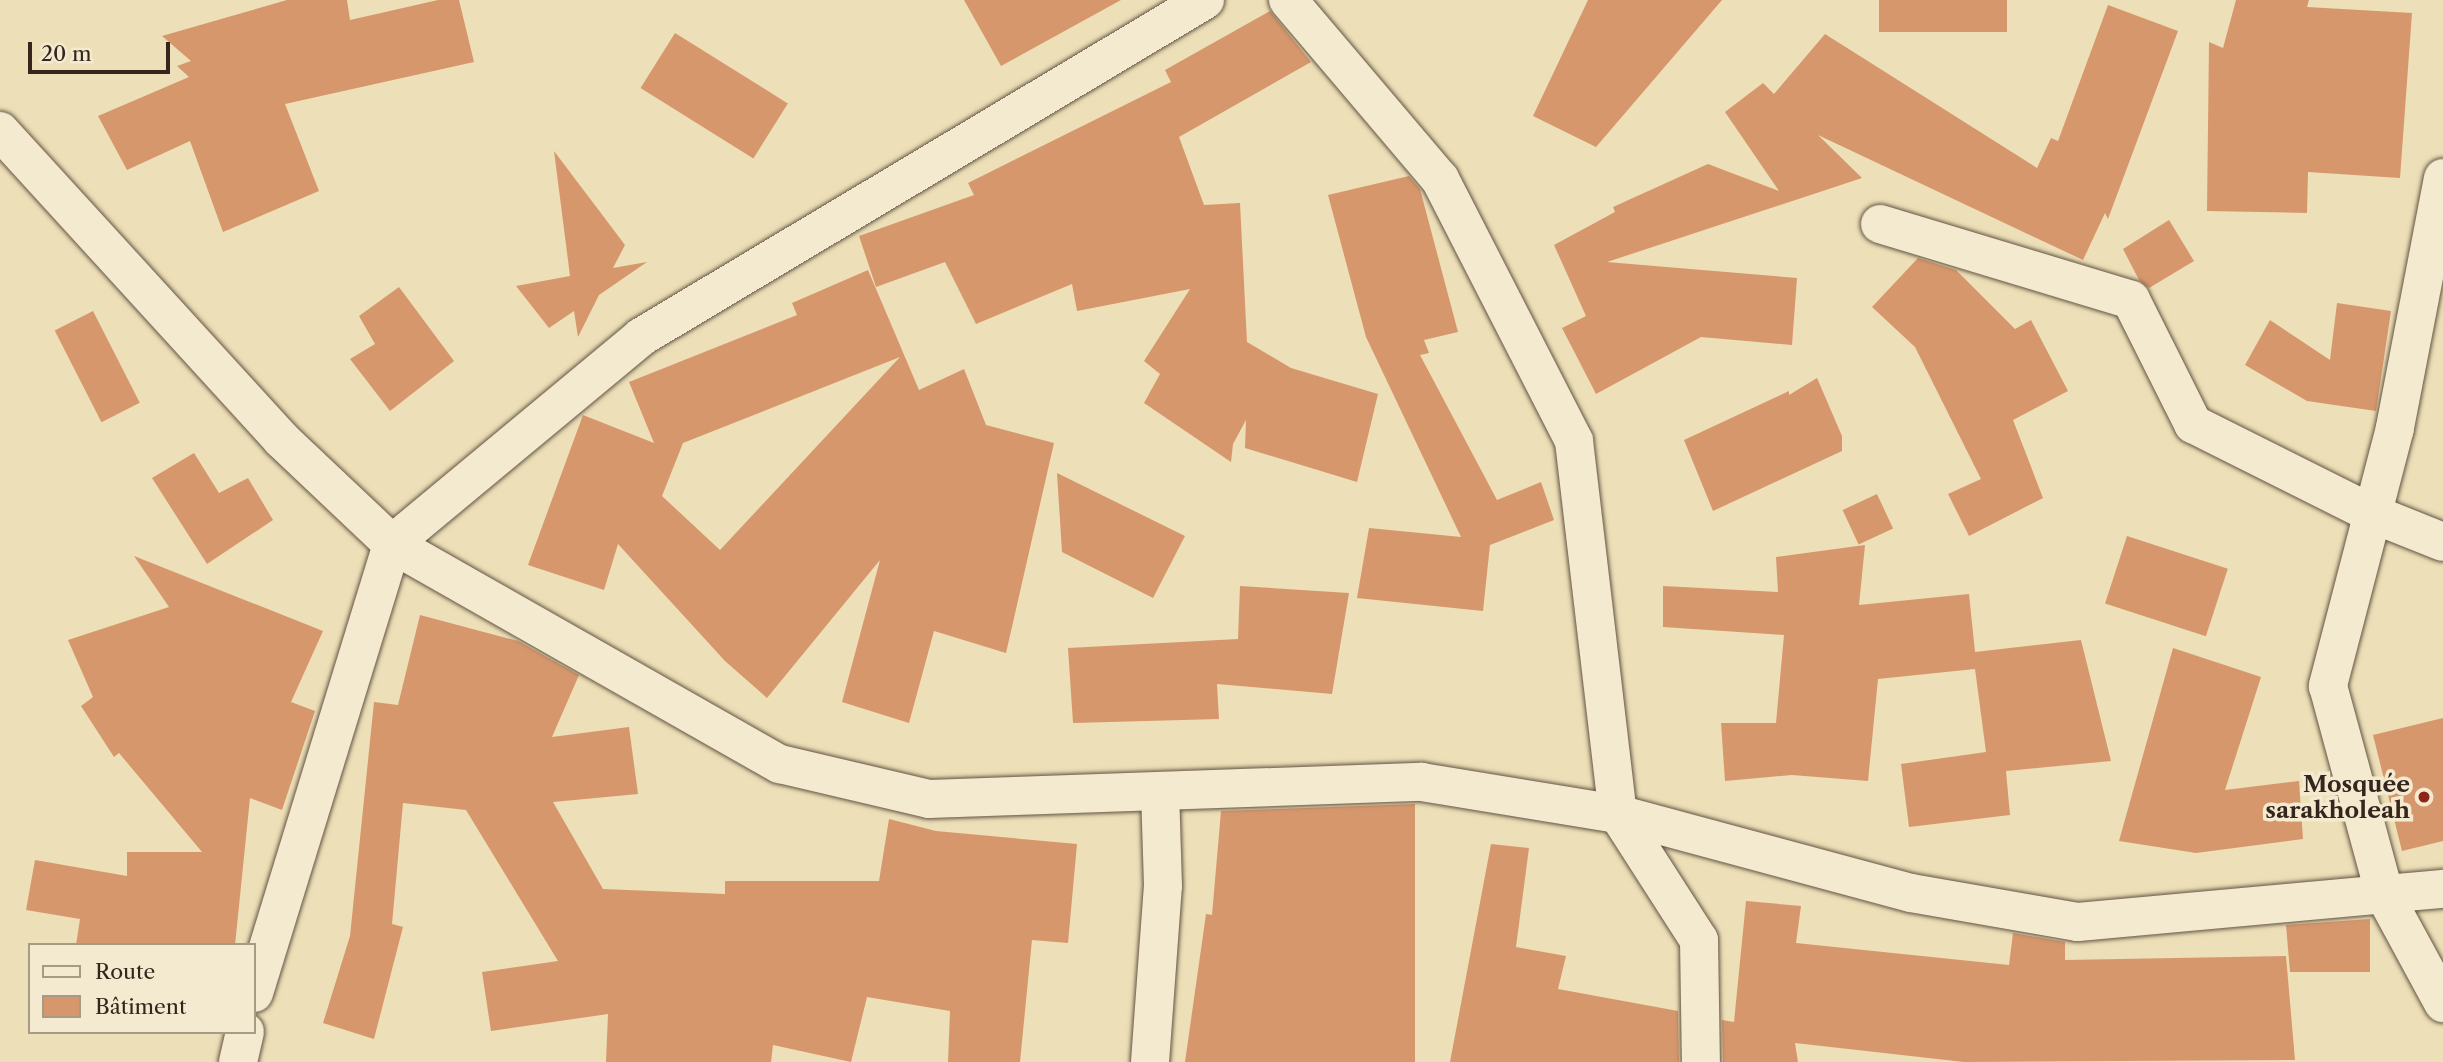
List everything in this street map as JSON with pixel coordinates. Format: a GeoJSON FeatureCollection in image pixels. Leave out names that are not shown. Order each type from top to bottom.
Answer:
{"type":"FeatureCollection","features":[{"type":"Feature","properties":{"kind":"street"},"geometry":{"type":"LineString","coordinates":[[256,986],[392,544],[641,337],[1205,0]]}},
{"type":"Feature","properties":{"kind":"street"},"geometry":{"type":"LineString","coordinates":[[1288,0],[1440,179],[1574,441],[1618,814],[1699,940],[1702,1062]]}},
{"type":"Feature","properties":{"kind":"street"},"geometry":{"type":"LineString","coordinates":[[0,131],[281,439],[392,544],[780,764],[929,799],[1422,782],[1618,814],[1911,893],[2078,922],[2443,889]]}},
{"type":"Feature","properties":{"kind":"street"},"geometry":{"type":"LineString","coordinates":[[2443,178],[2395,428],[2328,686],[2385,896],[2443,1003]]}},
{"type":"Feature","properties":{"kind":"street"},"geometry":{"type":"LineString","coordinates":[[1880,225],[2131,300],[2193,424],[2373,514],[2443,542]]}},
{"type":"Feature","properties":{"kind":"street"},"geometry":{"type":"LineString","coordinates":[[1150,1062],[1163,886],[1160,792]]}},
{"type":"Feature","properties":{"kind":"street"},"geometry":{"type":"LineString","coordinates":[[238,1062],[245,1034]]}},
{"type":"Feature","properties":{"kind":"building"},"geometry":{"type":"Polygon","coordinates":[[[287,0],[347,0],[350,20],[438,0],[459,0],[474,62],[285,104],[319,191],[223,232],[190,141],[127,170],[98,116],[189,77],[177,66],[191,61],[162,36],[287,0]]]}},
{"type":"Feature","properties":{"kind":"building"},"geometry":{"type":"Polygon","coordinates":[[[964,0],[1121,0],[1001,66],[964,0]]]}},
{"type":"Feature","properties":{"kind":"building"},"geometry":{"type":"Polygon","coordinates":[[[1588,0],[1722,0],[1596,147],[1533,116],[1588,0]]]}},
{"type":"Feature","properties":{"kind":"building"},"geometry":{"type":"Polygon","coordinates":[[[1879,0],[2007,0],[2007,32],[1879,32],[1879,0]]]}},
{"type":"Feature","properties":{"kind":"building"},"geometry":{"type":"Polygon","coordinates":[[[2236,0],[2309,0],[2307,7],[2412,13],[2400,178],[2308,172],[2307,213],[2207,211],[2209,42],[2223,48],[2236,0]]]}},
{"type":"Feature","properties":{"kind":"building"},"geometry":{"type":"Polygon","coordinates":[[[2108,5],[2178,31],[2108,219],[2105,213],[2083,260],[1818,135],[1862,178],[1607,262],[1797,278],[1792,345],[1701,337],[1596,394],[1562,328],[1586,316],[1554,245],[1615,212],[1613,207],[1708,164],[1779,191],[1725,112],[1763,83],[1774,94],[1825,34],[2037,168],[2051,138],[2058,141],[2108,5]]]}},
{"type":"Feature","properties":{"kind":"building"},"geometry":{"type":"Polygon","coordinates":[[[1270,11],[1311,62],[1179,137],[1204,205],[1240,203],[1247,342],[1291,368],[1378,394],[1357,482],[1245,448],[1246,420],[1233,444],[1231,462],[1144,403],[1160,374],[1144,361],[1190,289],[1077,311],[1072,284],[976,324],[945,262],[876,287],[859,236],[974,195],[968,183],[1171,82],[1165,70],[1270,11]]]}},
{"type":"Feature","properties":{"kind":"building"},"geometry":{"type":"Polygon","coordinates":[[[675,33],[788,103],[753,159],[641,88],[675,33]]]}},
{"type":"Feature","properties":{"kind":"building"},"geometry":{"type":"Polygon","coordinates":[[[554,151],[625,245],[613,268],[647,262],[599,295],[578,337],[574,311],[549,328],[516,286],[570,276],[554,151]]]}},
{"type":"Feature","properties":{"kind":"building"},"geometry":{"type":"Polygon","coordinates":[[[1409,176],[1420,189],[1458,332],[1424,340],[1429,353],[1420,355],[1497,500],[1541,482],[1554,520],[1490,545],[1483,611],[1357,598],[1369,528],[1461,537],[1366,337],[1328,195],[1409,176]]]}},
{"type":"Feature","properties":{"kind":"building"},"geometry":{"type":"Polygon","coordinates":[[[2169,220],[2194,261],[2149,288],[2139,280],[2123,249],[2169,220]]]}},
{"type":"Feature","properties":{"kind":"building"},"geometry":{"type":"Polygon","coordinates":[[[1918,258],[1956,270],[2015,329],[2031,320],[2068,391],[2013,420],[2043,498],[1969,536],[1948,494],[1981,479],[1915,347],[1872,307],[1918,258]]]}},
{"type":"Feature","properties":{"kind":"building"},"geometry":{"type":"Polygon","coordinates":[[[868,270],[919,390],[964,369],[986,425],[1054,443],[1006,653],[934,631],[909,723],[842,702],[880,560],[767,698],[725,661],[618,544],[604,590],[528,565],[583,415],[654,443],[629,382],[797,315],[792,303],[868,270]],[[900,357],[683,443],[662,496],[720,550],[900,357]]]}},
{"type":"Feature","properties":{"kind":"building"},"geometry":{"type":"Polygon","coordinates":[[[399,287],[454,361],[390,411],[350,359],[375,344],[359,316],[399,287]]]}},
{"type":"Feature","properties":{"kind":"building"},"geometry":{"type":"Polygon","coordinates":[[[2337,303],[2391,311],[2376,411],[2307,401],[2245,365],[2270,320],[2330,360],[2337,303]]]}},
{"type":"Feature","properties":{"kind":"building"},"geometry":{"type":"Polygon","coordinates":[[[93,311],[140,403],[101,422],[55,331],[93,311]]]}},
{"type":"Feature","properties":{"kind":"building"},"geometry":{"type":"Polygon","coordinates":[[[1817,378],[1842,436],[1842,451],[1713,511],[1684,440],[1789,391],[1789,395],[1817,378]]]}},
{"type":"Feature","properties":{"kind":"building"},"geometry":{"type":"Polygon","coordinates":[[[194,453],[219,493],[248,478],[273,520],[207,564],[152,478],[194,453]]]}},
{"type":"Feature","properties":{"kind":"building"},"geometry":{"type":"Polygon","coordinates":[[[1057,473],[1185,536],[1153,598],[1062,552],[1057,473]]]}},
{"type":"Feature","properties":{"kind":"building"},"geometry":{"type":"Polygon","coordinates":[[[1877,494],[1893,528],[1859,544],[1843,510],[1877,494]]]}},
{"type":"Feature","properties":{"kind":"building"},"geometry":{"type":"Polygon","coordinates":[[[2127,536],[2228,569],[2206,636],[2105,604],[2127,536]]]}},
{"type":"Feature","properties":{"kind":"building"},"geometry":{"type":"Polygon","coordinates":[[[1865,545],[1859,605],[1969,594],[1975,652],[2081,640],[2111,761],[2006,771],[2010,815],[1909,827],[1901,764],[1986,752],[1975,669],[1878,679],[1868,781],[1792,775],[1725,781],[1721,723],[1776,723],[1784,635],[1663,627],[1663,586],[1778,592],[1776,557],[1865,545]]]}},
{"type":"Feature","properties":{"kind":"building"},"geometry":{"type":"Polygon","coordinates":[[[134,556],[323,631],[291,702],[315,711],[282,810],[250,798],[235,943],[76,943],[80,919],[26,910],[35,860],[127,876],[127,852],[202,852],[119,753],[114,757],[81,706],[93,697],[68,640],[169,607],[134,556]]]}},
{"type":"Feature","properties":{"kind":"building"},"geometry":{"type":"Polygon","coordinates":[[[1240,586],[1349,593],[1332,694],[1217,684],[1219,719],[1073,723],[1068,648],[1238,639],[1240,586]]]}},
{"type":"Feature","properties":{"kind":"building"},"geometry":{"type":"Polygon","coordinates":[[[420,615],[518,641],[579,675],[552,737],[629,727],[638,794],[553,802],[603,889],[725,894],[725,881],[879,881],[889,819],[936,831],[1077,844],[1068,943],[1032,940],[1020,1062],[948,1062],[950,1011],[867,997],[851,1062],[773,1045],[771,1062],[606,1062],[608,1014],[491,1031],[482,972],[558,961],[466,810],[403,803],[392,924],[403,927],[374,1039],[323,1023],[350,936],[374,702],[398,705],[420,615]]]}},
{"type":"Feature","properties":{"kind":"building"},"geometry":{"type":"Polygon","coordinates":[[[2173,648],[2261,677],[2225,790],[2299,781],[2303,839],[2196,853],[2119,841],[2173,648]]]}},
{"type":"Feature","properties":{"kind":"building"},"geometry":{"type":"Polygon","coordinates":[[[2443,718],[2443,841],[2402,851],[2373,735],[2443,718]]]}},
{"type":"Feature","properties":{"kind":"building"},"geometry":{"type":"Polygon","coordinates":[[[1415,804],[1415,1062],[1185,1062],[1206,914],[1212,915],[1221,811],[1415,804]]]}},
{"type":"Feature","properties":{"kind":"building"},"geometry":{"type":"Polygon","coordinates":[[[1491,844],[1529,848],[1516,947],[1566,956],[1558,989],[1678,1011],[1679,1062],[1450,1062],[1491,844]]]}},
{"type":"Feature","properties":{"kind":"building"},"geometry":{"type":"Polygon","coordinates":[[[1746,901],[1801,906],[1796,943],[2009,965],[2013,933],[2065,942],[2065,960],[2286,956],[2295,1060],[1964,1062],[1795,1043],[1798,1062],[1723,1062],[1722,1020],[1734,1022],[1746,901]]]}},
{"type":"Feature","properties":{"kind":"building"},"geometry":{"type":"Polygon","coordinates":[[[2370,919],[2370,972],[2290,972],[2286,925],[2370,919]]]}},
{"type":"Feature","properties":{"kind":"place","name":"Mosquée sarakholeah"},"geometry":{"type":"Point","coordinates":[2424,797]}}]}
